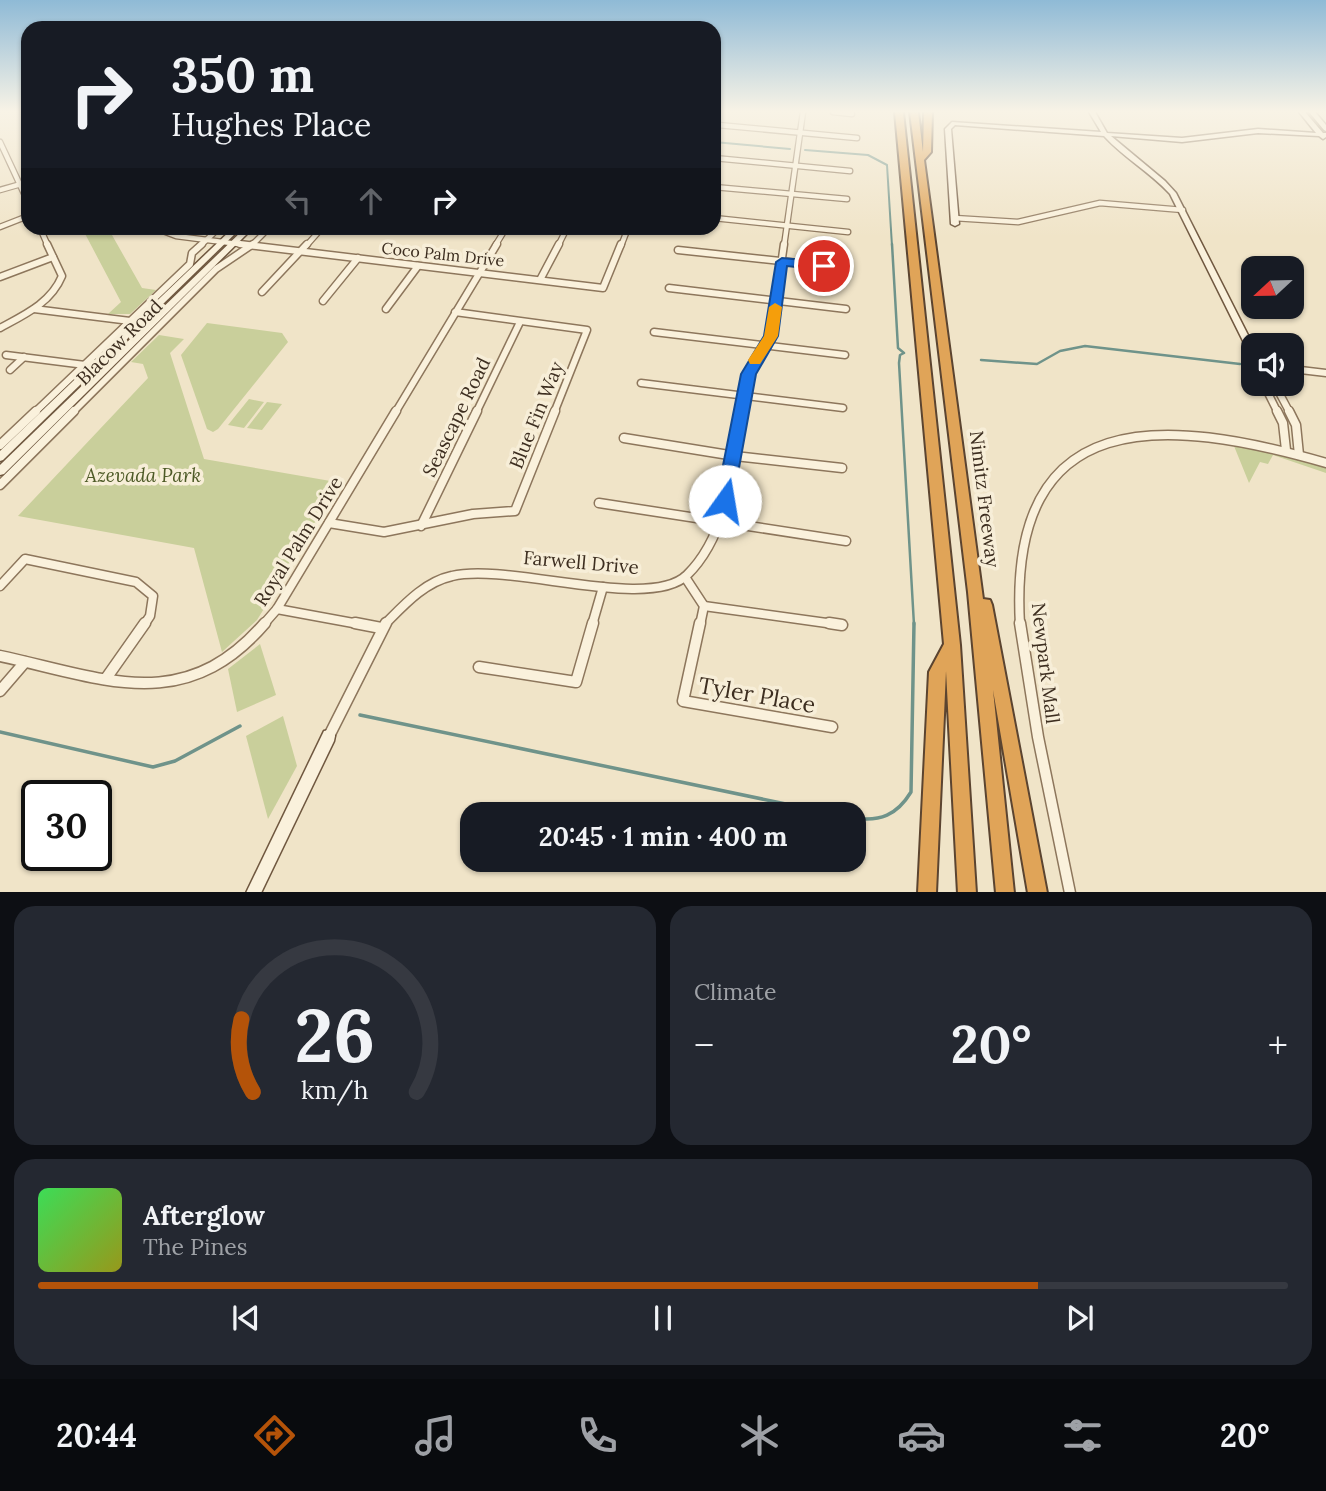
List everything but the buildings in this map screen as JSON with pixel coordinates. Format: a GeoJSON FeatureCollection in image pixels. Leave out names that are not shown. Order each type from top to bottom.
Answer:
{"type":"FeatureCollection","features":[{"type":"Feature","properties":{"kind":"highway"},"geometry":{"type":"LineString","coordinates":[[902,154],[952,645],[967,892]]}},
{"type":"Feature","properties":{"kind":"highway","name":"Nimitz Freeway"},"geometry":{"type":"LineString","coordinates":[[919,154],[965,509],[1005,892]]}},
{"type":"Feature","properties":{"kind":"highway"},"geometry":{"type":"LineString","coordinates":[[920,161],[926,154]]}},
{"type":"Feature","properties":{"kind":"highway"},"geometry":{"type":"LineString","coordinates":[[965,509],[1038,892]]}},
{"type":"Feature","properties":{"kind":"highway"},"geometry":{"type":"LineString","coordinates":[[927,892],[937,672],[952,645]]}},
{"type":"Feature","properties":{"kind":"street"},"geometry":{"type":"LineString","coordinates":[[0,190],[20,184],[6,154]]}},
{"type":"Feature","properties":{"kind":"street"},"geometry":{"type":"LineString","coordinates":[[797,154],[767,346],[748,374],[735,456],[720,523],[710,545],[685,577],[704,606],[842,625]]}},
{"type":"Feature","properties":{"kind":"street"},"geometry":{"type":"LineString","coordinates":[[950,154],[954,221],[1018,222],[1100,203],[1183,210]]}},
{"type":"Feature","properties":{"kind":"street"},"geometry":{"type":"LineString","coordinates":[[1128,154],[1161,180],[1183,210],[1243,333]]}},
{"type":"Feature","properties":{"kind":"street"},"geometry":{"type":"LineString","coordinates":[[721,159],[850,171]]}},
{"type":"Feature","properties":{"kind":"street"},"geometry":{"type":"LineString","coordinates":[[0,163],[9,160]]}},
{"type":"Feature","properties":{"kind":"street"},"geometry":{"type":"LineString","coordinates":[[721,188],[847,200]]}},
{"type":"Feature","properties":{"kind":"street"},"geometry":{"type":"LineString","coordinates":[[0,227],[21,219]]}},
{"type":"Feature","properties":{"kind":"street"},"geometry":{"type":"LineString","coordinates":[[721,220],[848,232]]}},
{"type":"Feature","properties":{"kind":"street"},"geometry":{"type":"LineString","coordinates":[[0,328],[34,309],[60,283],[62,276],[43,235]]}},
{"type":"Feature","properties":{"kind":"street","name":"Coco Palm Drive"},"geometry":{"type":"LineString","coordinates":[[173,235],[478,273],[541,278],[603,288],[625,235]]}},
{"type":"Feature","properties":{"kind":"street","name":"Blacow Road"},"geometry":{"type":"LineString","coordinates":[[0,445],[190,264],[192,253],[211,235]]}},
{"type":"Feature","properties":{"kind":"street","name":"Blacow Road"},"geometry":{"type":"LineString","coordinates":[[0,457],[230,235]]}},
{"type":"Feature","properties":{"kind":"street","name":"Blacow Road"},"geometry":{"type":"LineString","coordinates":[[0,471],[241,235]]}},
{"type":"Feature","properties":{"kind":"street","name":"Blacow Road"},"geometry":{"type":"LineString","coordinates":[[0,485],[216,269],[241,256],[262,235]]}},
{"type":"Feature","properties":{"kind":"street"},"geometry":{"type":"LineString","coordinates":[[262,292],[316,235]]}},
{"type":"Feature","properties":{"kind":"street","name":"Royal Palm Drive"},"geometry":{"type":"LineString","coordinates":[[0,656],[135,685],[171,683],[211,668],[251,639],[277,609],[502,235]]}},
{"type":"Feature","properties":{"kind":"street"},"geometry":{"type":"LineString","coordinates":[[541,278],[563,235]]}},
{"type":"Feature","properties":{"kind":"street"},"geometry":{"type":"LineString","coordinates":[[678,250],[845,268]]}},
{"type":"Feature","properties":{"kind":"street"},"geometry":{"type":"LineString","coordinates":[[0,277],[54,257]]}},
{"type":"Feature","properties":{"kind":"street"},"geometry":{"type":"LineString","coordinates":[[323,301],[358,258]]}},
{"type":"Feature","properties":{"kind":"street"},"geometry":{"type":"LineString","coordinates":[[386,309],[418,265]]}},
{"type":"Feature","properties":{"kind":"street"},"geometry":{"type":"LineString","coordinates":[[668,288],[846,309]]}},
{"type":"Feature","properties":{"kind":"street"},"geometry":{"type":"LineString","coordinates":[[34,309],[130,321]]}},
{"type":"Feature","properties":{"kind":"street"},"geometry":{"type":"LineString","coordinates":[[455,312],[520,322]]}},
{"type":"Feature","properties":{"kind":"street","name":"Blue Fin Way"},"geometry":{"type":"LineString","coordinates":[[421,526],[473,514],[515,511],[587,330],[520,322]]}},
{"type":"Feature","properties":{"kind":"street","name":"Seascape Road"},"geometry":{"type":"LineString","coordinates":[[421,526],[520,322]]}},
{"type":"Feature","properties":{"kind":"street"},"geometry":{"type":"LineString","coordinates":[[654,332],[845,355]]}},
{"type":"Feature","properties":{"kind":"street"},"geometry":{"type":"LineString","coordinates":[[6,355],[85,365]]}},
{"type":"Feature","properties":{"kind":"street"},"geometry":{"type":"LineString","coordinates":[[10,370],[24,357]]}},
{"type":"Feature","properties":{"kind":"street"},"geometry":{"type":"LineString","coordinates":[[1304,370],[1326,373]]}},
{"type":"Feature","properties":{"kind":"street"},"geometry":{"type":"LineString","coordinates":[[641,383],[843,408]]}},
{"type":"Feature","properties":{"kind":"street"},"geometry":{"type":"LineString","coordinates":[[1270,396],[1283,423],[1286,450]]}},
{"type":"Feature","properties":{"kind":"street"},"geometry":{"type":"LineString","coordinates":[[1281,396],[1296,425],[1299,454]]}},
{"type":"Feature","properties":{"kind":"street","name":"Newpark Mall"},"geometry":{"type":"LineString","coordinates":[[1070,892],[1029,691],[1021,622],[1021,565],[1034,513],[1047,489],[1071,462],[1088,450],[1116,439],[1154,432],[1196,432],[1246,439],[1326,463]]}},
{"type":"Feature","properties":{"kind":"street"},"geometry":{"type":"LineString","coordinates":[[624,438],[735,456],[842,468]]}},
{"type":"Feature","properties":{"kind":"street"},"geometry":{"type":"LineString","coordinates":[[599,503],[846,541]]}},
{"type":"Feature","properties":{"kind":"street"},"geometry":{"type":"LineString","coordinates":[[329,523],[384,532],[421,526]]}},
{"type":"Feature","properties":{"kind":"street"},"geometry":{"type":"LineString","coordinates":[[0,586],[25,559],[136,582],[153,596],[150,616],[107,677]]}},
{"type":"Feature","properties":{"kind":"street","name":"Farwell Drive"},"geometry":{"type":"LineString","coordinates":[[253,892],[381,628],[414,595],[459,574],[479,571],[625,590],[651,587],[685,577]]}},
{"type":"Feature","properties":{"kind":"street"},"geometry":{"type":"LineString","coordinates":[[479,667],[576,682],[603,587]]}},
{"type":"Feature","properties":{"kind":"street","name":"Tyler Place"},"geometry":{"type":"LineString","coordinates":[[704,606],[683,701],[832,727]]}},
{"type":"Feature","properties":{"kind":"street"},"geometry":{"type":"LineString","coordinates":[[277,609],[381,628]]}},
{"type":"Feature","properties":{"kind":"street"},"geometry":{"type":"LineString","coordinates":[[0,691],[25,662]]}},
{"type":"Feature","properties":{"kind":"green space"},"geometry":{"type":"Polygon","coordinates":[[[86,235],[112,235],[142,288],[156,290],[130,314],[108,314],[121,302],[86,235]]]}},
{"type":"Feature","properties":{"kind":"green space"},"geometry":{"type":"Polygon","coordinates":[[[207,323],[282,333],[288,342],[213,432],[207,429],[181,355],[207,323]]]}},
{"type":"Feature","properties":{"kind":"green space","name":"Azevada Park"},"geometry":{"type":"Polygon","coordinates":[[[159,335],[184,339],[170,353],[204,459],[342,483],[257,620],[222,652],[194,548],[18,516],[148,378],[143,364],[131,362],[159,335]]]}},
{"type":"Feature","properties":{"kind":"green space"},"geometry":{"type":"Polygon","coordinates":[[[249,399],[264,402],[244,428],[228,425],[249,399]]]}},
{"type":"Feature","properties":{"kind":"green space"},"geometry":{"type":"Polygon","coordinates":[[[267,402],[282,404],[262,430],[247,428],[267,402]]]}},
{"type":"Feature","properties":{"kind":"green space"},"geometry":{"type":"Polygon","coordinates":[[[1234,446],[1274,452],[1326,468],[1326,473],[1273,455],[1268,464],[1260,462],[1249,483],[1234,446]]]}},
{"type":"Feature","properties":{"kind":"green space"},"geometry":{"type":"Polygon","coordinates":[[[260,644],[276,695],[237,712],[228,669],[260,644]]]}},
{"type":"Feature","properties":{"kind":"green space"},"geometry":{"type":"Polygon","coordinates":[[[283,716],[297,766],[268,819],[246,736],[283,716]]]}},
{"type":"Feature","properties":{"kind":"waterway"},"geometry":{"type":"LineString","coordinates":[[851,154],[868,155],[887,165],[892,246]]}},
{"type":"Feature","properties":{"kind":"waterway"},"geometry":{"type":"LineString","coordinates":[[892,244],[898,348],[904,353],[900,355],[899,363],[914,625]]}},
{"type":"Feature","properties":{"kind":"waterway"},"geometry":{"type":"LineString","coordinates":[[981,360],[1037,364],[1060,351],[1085,346],[1240,364]]}},
{"type":"Feature","properties":{"kind":"waterway"},"geometry":{"type":"LineString","coordinates":[[866,819],[880,818],[894,811],[911,792],[914,625]]}},
{"type":"Feature","properties":{"kind":"waterway"},"geometry":{"type":"LineString","coordinates":[[360,715],[777,802]]}},
{"type":"Feature","properties":{"kind":"waterway"},"geometry":{"type":"LineString","coordinates":[[0,732],[153,767],[175,761],[240,726]]}},
{"type":"Feature","properties":{"kind":"slow traffic"},"geometry":{"type":"LineString","coordinates":[[755,360],[767,346],[771,336],[775,307]]}},
{"type":"Feature","properties":{"kind":"route"},"geometry":{"type":"LineString","coordinates":[[725,501],[748,374],[771,336],[782,262],[824,266]]}}]}
